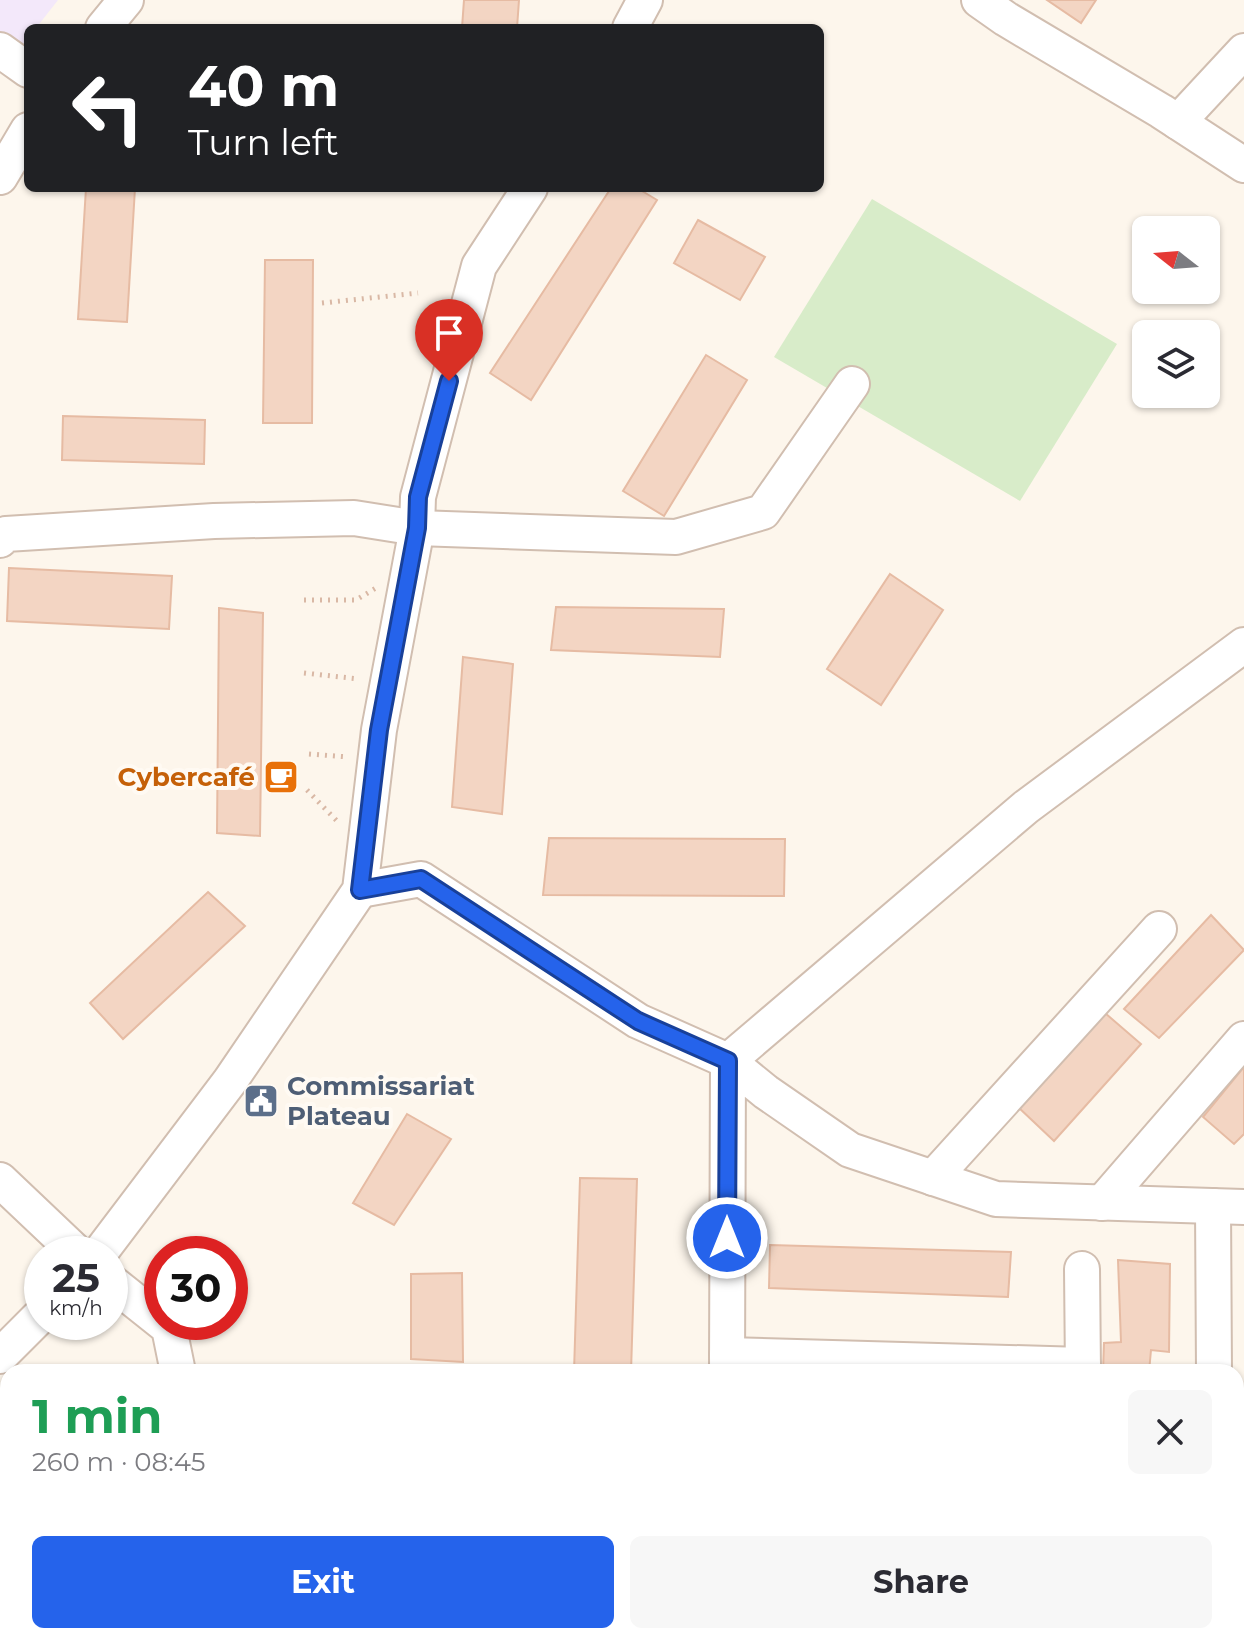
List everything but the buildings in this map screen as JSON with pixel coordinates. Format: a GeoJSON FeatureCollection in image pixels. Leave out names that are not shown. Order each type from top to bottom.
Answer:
{"type":"FeatureCollection","features":[{"type":"Feature","properties":{"kind":"street"},"geometry":{"type":"LineString","coordinates":[[106,24],[126,0]]}},
{"type":"Feature","properties":{"kind":"street"},"geometry":{"type":"LineString","coordinates":[[632,24],[645,0]]}},
{"type":"Feature","properties":{"kind":"street"},"geometry":{"type":"LineString","coordinates":[[979,0],[1244,165]]}},
{"type":"Feature","properties":{"kind":"street"},"geometry":{"type":"LineString","coordinates":[[0,50],[24,67]]}},
{"type":"Feature","properties":{"kind":"street"},"geometry":{"type":"LineString","coordinates":[[1178,122],[1244,51]]}},
{"type":"Feature","properties":{"kind":"street"},"geometry":{"type":"LineString","coordinates":[[0,177],[24,137]]}},
{"type":"Feature","properties":{"kind":"street"},"geometry":{"type":"LineString","coordinates":[[113,1236],[230,1081],[360,890],[379,730],[417,528],[418,497],[479,266],[527,192]]}},
{"type":"Feature","properties":{"kind":"street"},"geometry":{"type":"LineString","coordinates":[[0,540],[6,534],[214,521],[354,518],[417,528],[676,537],[763,512],[852,384]]}},
{"type":"Feature","properties":{"kind":"street"},"geometry":{"type":"LineString","coordinates":[[727,1364],[728,1061],[1026,807],[1244,645]]}},
{"type":"Feature","properties":{"kind":"street"},"geometry":{"type":"LineString","coordinates":[[360,890],[421,879],[638,1021],[728,1061],[766,1092],[850,1150],[996,1199],[1228,1207],[1215,1364]]}},
{"type":"Feature","properties":{"kind":"street"},"geometry":{"type":"LineString","coordinates":[[933,1178],[1159,929]]}},
{"type":"Feature","properties":{"kind":"street"},"geometry":{"type":"LineString","coordinates":[[1102,1203],[1244,1039]]}},
{"type":"Feature","properties":{"kind":"street"},"geometry":{"type":"LineString","coordinates":[[0,1180],[59,1236]]}},
{"type":"Feature","properties":{"kind":"street"},"geometry":{"type":"LineString","coordinates":[[1082,1269],[1083,1364]]}},
{"type":"Feature","properties":{"kind":"street"},"geometry":{"type":"LineString","coordinates":[[128,1295],[169,1328],[176,1364]]}},
{"type":"Feature","properties":{"kind":"street"},"geometry":{"type":"LineString","coordinates":[[0,1356],[24,1332]]}},
{"type":"Feature","properties":{"kind":"path"},"geometry":{"type":"LineString","coordinates":[[322,303],[418,293]]}},
{"type":"Feature","properties":{"kind":"path"},"geometry":{"type":"LineString","coordinates":[[304,600],[356,600],[410,563]]}},
{"type":"Feature","properties":{"kind":"path"},"geometry":{"type":"LineString","coordinates":[[304,673],[388,681]]}},
{"type":"Feature","properties":{"kind":"shaded area"},"geometry":{"type":"Polygon","coordinates":[[[0,0],[58,0],[39,24],[24,24],[24,43],[18,50],[0,36],[0,0]]]}},
{"type":"Feature","properties":{"kind":"green space"},"geometry":{"type":"Polygon","coordinates":[[[872,199],[1117,344],[1020,501],[774,357],[872,199]]]}},
{"type":"Feature","properties":{"kind":"place","name":"Cybercafé"},"geometry":{"type":"Point","coordinates":[281,777]}},
{"type":"Feature","properties":{"kind":"place","name":"Commissariat Plateau"},"geometry":{"type":"Point","coordinates":[261,1101]}},
{"type":"Feature","properties":{"kind":"route"},"geometry":{"type":"LineString","coordinates":[[449,381],[418,497],[417,528],[379,730],[360,890],[421,879],[638,1021],[728,1061],[727,1238]]}}]}
